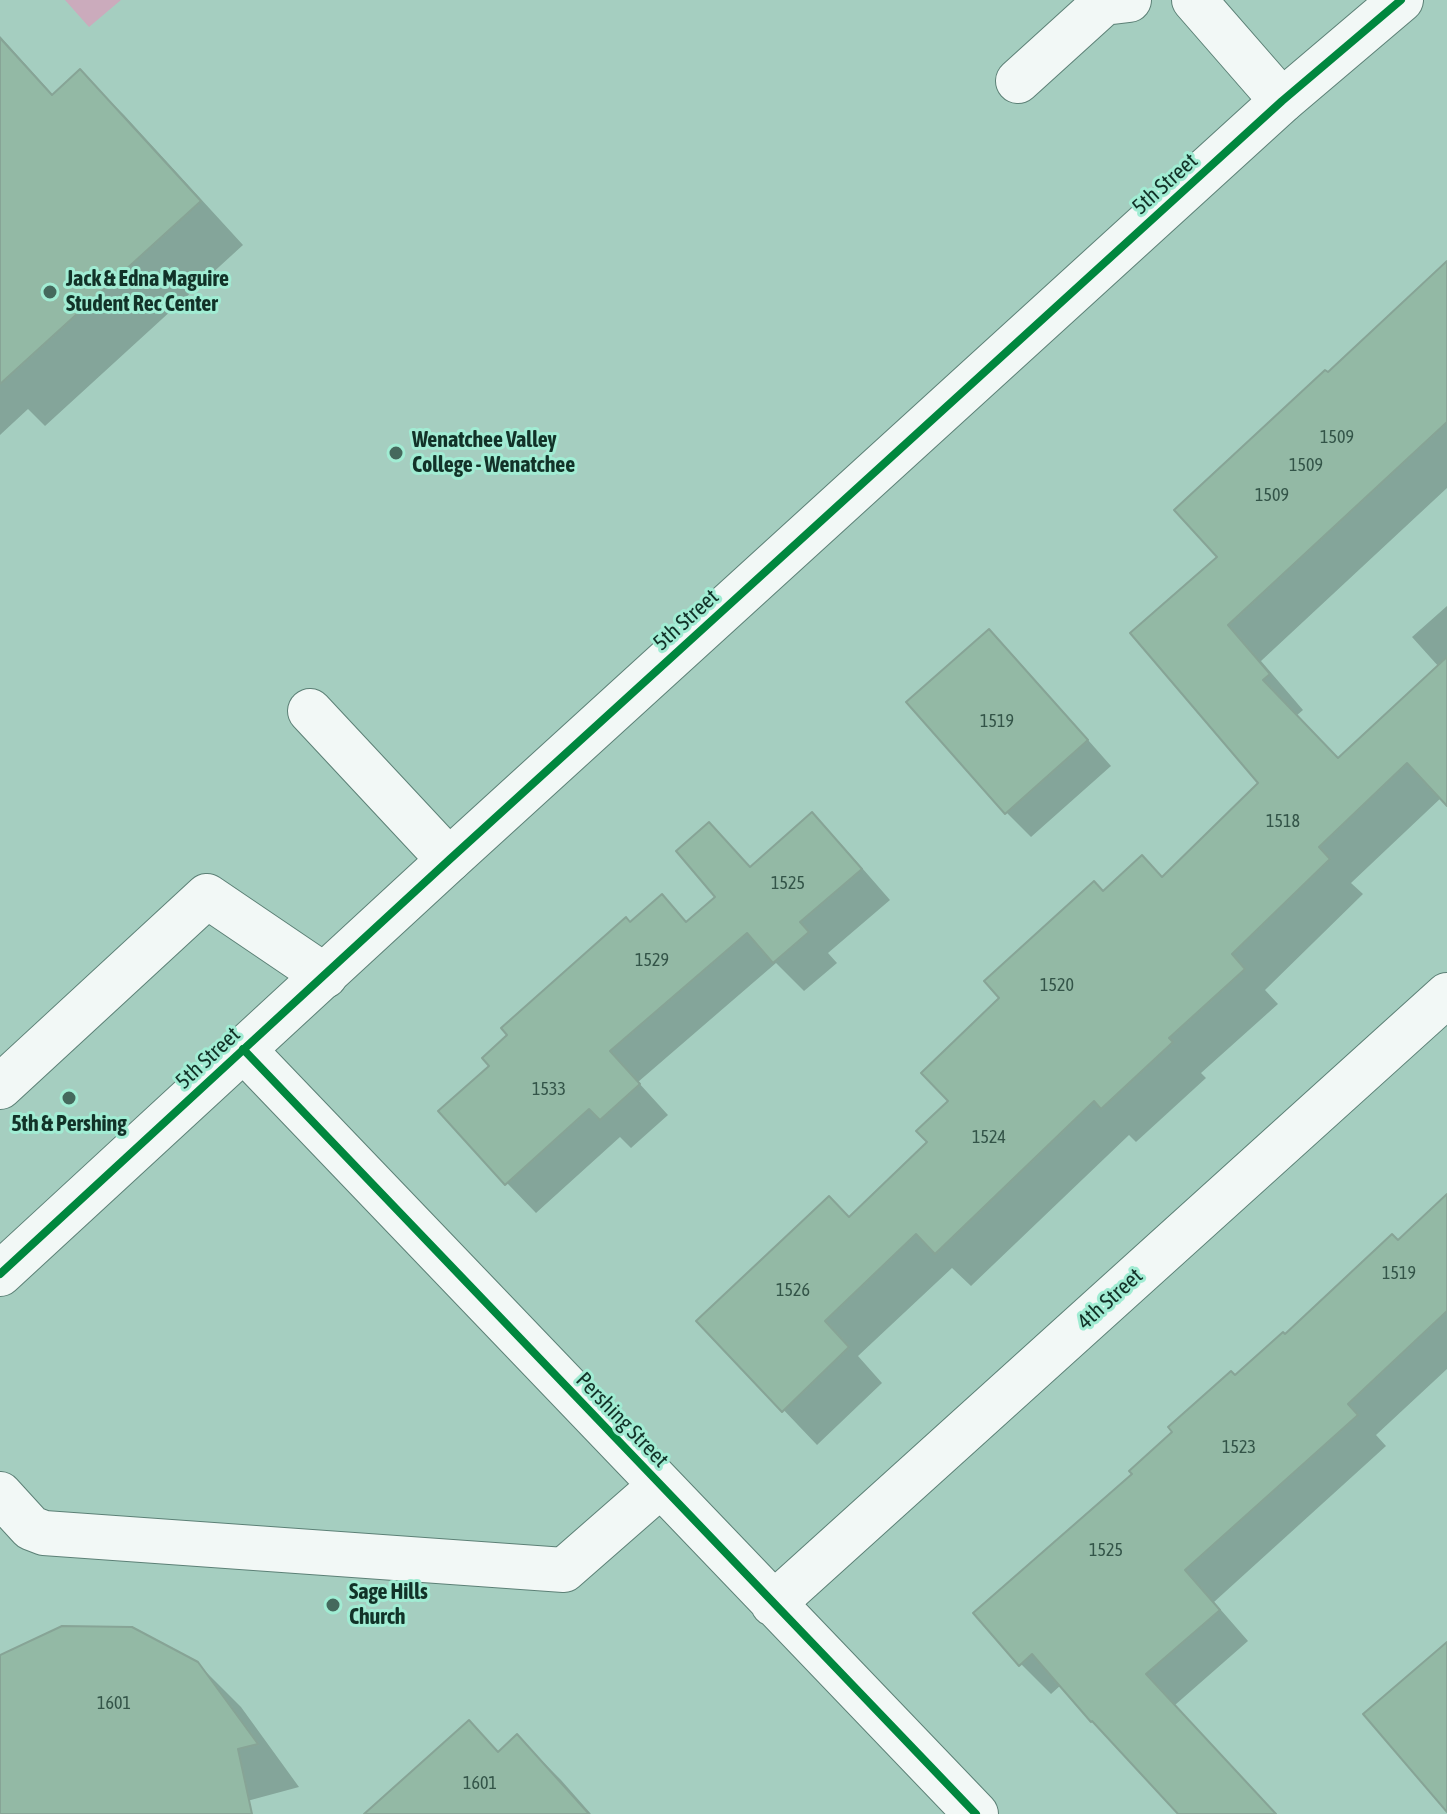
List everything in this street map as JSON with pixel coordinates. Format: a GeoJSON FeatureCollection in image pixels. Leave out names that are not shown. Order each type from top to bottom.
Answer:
{"type":"FeatureCollection","features":[{"type":"Feature","properties":{"kind":"street"},"geometry":{"type":"LineString","coordinates":[[1018,81],[1104,3],[1129,0]]}},
{"type":"Feature","properties":{"kind":"street"},"geometry":{"type":"LineString","coordinates":[[1194,0],[1282,101]]}},
{"type":"Feature","properties":{"kind":"street","name":"5th Street"},"geometry":{"type":"LineString","coordinates":[[0,1274],[1282,101],[1401,0]]}},
{"type":"Feature","properties":{"kind":"street"},"geometry":{"type":"LineString","coordinates":[[310,711],[449,860]]}},
{"type":"Feature","properties":{"kind":"street"},"geometry":{"type":"LineString","coordinates":[[0,1087],[207,896],[325,976]]}},
{"type":"Feature","properties":{"kind":"street","name":"4th Street"},"geometry":{"type":"LineString","coordinates":[[773,1604],[1447,995]]}},
{"type":"Feature","properties":{"kind":"street","name":"Pershing Street"},"geometry":{"type":"LineString","coordinates":[[243,1049],[976,1814]]}},
{"type":"Feature","properties":{"kind":"street"},"geometry":{"type":"LineString","coordinates":[[0,1494],[31,1528],[44,1533],[564,1570],[660,1486]]}},
{"type":"Feature","properties":{"kind":"shaded area"},"geometry":{"type":"Polygon","coordinates":[[[65,0],[121,0],[89,27],[65,0]]]}},
{"type":"Feature","properties":{"kind":"building","name":"Jack & Edna Maguire Student Rec Center"},"geometry":{"type":"Polygon","coordinates":[[[0,38],[52,95],[80,69],[201,201],[0,384],[0,38]]]}},
{"type":"Feature","properties":{"kind":"building"},"geometry":{"type":"Polygon","coordinates":[[[1447,261],[1447,422],[1228,625],[1270,674],[1263,680],[1338,758],[1447,657],[1447,806],[1407,763],[1319,847],[1330,859],[1232,954],[1245,969],[1169,1038],[1173,1042],[1101,1109],[1094,1101],[935,1254],[916,1234],[825,1321],[849,1347],[782,1412],[696,1321],[829,1196],[849,1217],[927,1142],[916,1131],[948,1101],[921,1073],[999,998],[984,981],[1094,881],[1103,891],[1142,855],[1162,877],[1258,783],[1130,633],[1217,557],[1174,510],[1447,261]]]}},
{"type":"Feature","properties":{"kind":"building"},"geometry":{"type":"Polygon","coordinates":[[[989,629],[1088,740],[1005,814],[906,702],[989,629]]]}},
{"type":"Feature","properties":{"kind":"building"},"geometry":{"type":"Polygon","coordinates":[[[812,812],[862,869],[800,922],[809,932],[773,963],[747,933],[610,1051],[640,1084],[600,1120],[589,1109],[505,1185],[438,1111],[489,1066],[482,1058],[507,1035],[501,1028],[626,917],[630,922],[662,894],[686,922],[715,897],[676,851],[709,822],[750,867],[812,812]]]}},
{"type":"Feature","properties":{"kind":"building"},"geometry":{"type":"Polygon","coordinates":[[[1447,1194],[1447,1311],[1348,1404],[1358,1415],[1185,1570],[1220,1610],[1146,1674],[1276,1814],[1178,1814],[1032,1654],[1019,1666],[973,1613],[1132,1474],[1129,1471],[1172,1432],[1168,1427],[1231,1371],[1235,1375],[1283,1332],[1285,1334],[1392,1234],[1398,1240],[1447,1194]]]}},
{"type":"Feature","properties":{"kind":"building"},"geometry":{"type":"Polygon","coordinates":[[[62,1626],[132,1627],[198,1662],[258,1744],[238,1749],[252,1814],[0,1814],[0,1655],[62,1626]]]}},
{"type":"Feature","properties":{"kind":"building"},"geometry":{"type":"Polygon","coordinates":[[[1447,1642],[1447,1812],[1363,1714],[1447,1642]]]}},
{"type":"Feature","properties":{"kind":"building"},"geometry":{"type":"Polygon","coordinates":[[[469,1720],[498,1752],[517,1734],[589,1814],[364,1814],[469,1720]]]}},
{"type":"Feature","properties":{"kind":"cycle path"},"geometry":{"type":"LineString","coordinates":[[0,1274],[1282,101],[1401,0]]}},
{"type":"Feature","properties":{"kind":"cycle path"},"geometry":{"type":"LineString","coordinates":[[243,1049],[976,1814]]}},
{"type":"Feature","properties":{"kind":"place","name":"Jack & Edna Maguire Student Rec Center"},"geometry":{"type":"Point","coordinates":[50,292]}},
{"type":"Feature","properties":{"kind":"place","name":"Wenatchee Valley College - Wenatchee"},"geometry":{"type":"Point","coordinates":[396,453]}},
{"type":"Feature","properties":{"kind":"place","name":"5th & Pershing"},"geometry":{"type":"Point","coordinates":[69,1098]}},
{"type":"Feature","properties":{"kind":"place","name":"Sage Hills Church"},"geometry":{"type":"Point","coordinates":[333,1605]}}]}
